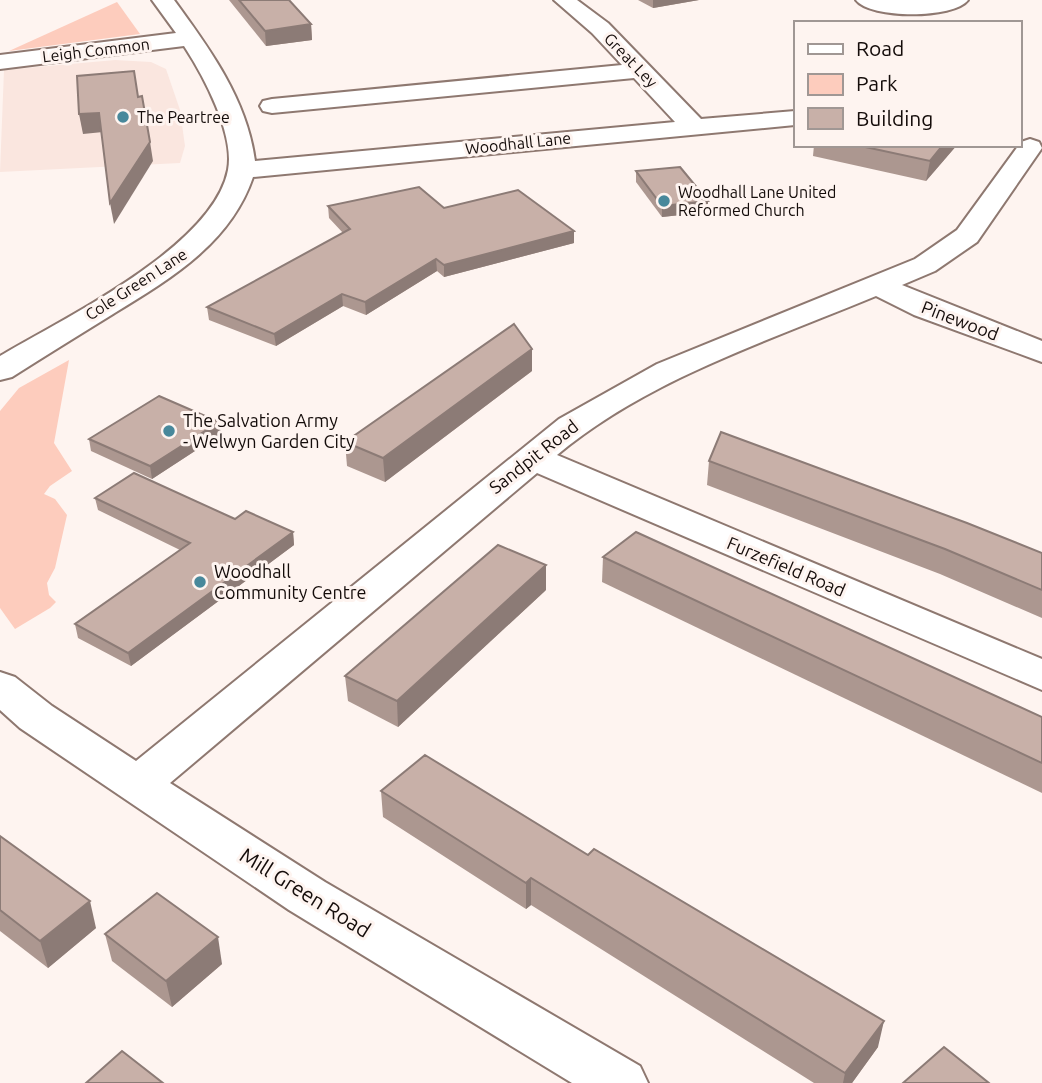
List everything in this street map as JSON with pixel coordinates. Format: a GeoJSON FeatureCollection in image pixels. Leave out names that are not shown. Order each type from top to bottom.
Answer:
{"type":"FeatureCollection","features":[{"type":"Feature","properties":{"kind":"street"},"geometry":{"type":"LineString","coordinates":[[163,0],[191,38],[231,109],[242,170]]}},
{"type":"Feature","properties":{"kind":"street","name":"Great Ley"},"geometry":{"type":"LineString","coordinates":[[564,0],[600,29],[693,126]]}},
{"type":"Feature","properties":{"kind":"street"},"geometry":{"type":"LineString","coordinates":[[866,0],[917,10],[958,0]]}},
{"type":"Feature","properties":{"kind":"street","name":"Leigh Common"},"geometry":{"type":"LineString","coordinates":[[0,62],[191,38]]}},
{"type":"Feature","properties":{"kind":"street"},"geometry":{"type":"LineString","coordinates":[[272,106],[641,70]]}},
{"type":"Feature","properties":{"kind":"street","name":"Woodhall Lane"},"geometry":{"type":"LineString","coordinates":[[242,170],[794,118]]}},
{"type":"Feature","properties":{"kind":"street","name":"Sandpit Road"},"geometry":{"type":"LineString","coordinates":[[138,784],[571,426],[669,370],[925,265],[967,236],[1030,147]]}},
{"type":"Feature","properties":{"kind":"street","name":"Cole Green Lane"},"geometry":{"type":"LineString","coordinates":[[0,370],[167,268],[189,251],[208,232],[226,205],[242,170]]}},
{"type":"Feature","properties":{"kind":"street","name":"Pinewood"},"geometry":{"type":"LineString","coordinates":[[879,286],[925,308],[1042,352]]}},
{"type":"Feature","properties":{"kind":"street","name":"Furzefield Road"},"geometry":{"type":"LineString","coordinates":[[531,457],[1042,676]]}},
{"type":"Feature","properties":{"kind":"street","name":"Mill Green Road"},"geometry":{"type":"LineString","coordinates":[[0,687],[36,717],[307,896],[620,1083]]}},
{"type":"Feature","properties":{"kind":"shaded area"},"geometry":{"type":"Polygon","coordinates":[[[115,60],[151,62],[166,69],[180,110],[185,146],[180,163],[0,172],[4,70],[115,60]]]}},
{"type":"Feature","properties":{"kind":"green space"},"geometry":{"type":"Polygon","coordinates":[[[117,2],[140,34],[9,51],[117,2]]]}},
{"type":"Feature","properties":{"kind":"green space"},"geometry":{"type":"Polygon","coordinates":[[[69,360],[54,443],[72,471],[50,486],[44,494],[55,499],[67,515],[55,568],[47,583],[49,595],[56,602],[15,629],[0,608],[0,411],[19,388],[69,360]]]}},
{"type":"Feature","properties":{"kind":"building"},"geometry":{"type":"Polygon","coordinates":[[[239,0],[289,0],[311,24],[265,31],[239,0]]]}},
{"type":"Feature","properties":{"kind":"building"},"geometry":{"type":"Polygon","coordinates":[[[134,71],[138,97],[142,96],[150,142],[110,203],[99,113],[79,114],[77,76],[134,71]]]}},
{"type":"Feature","properties":{"kind":"building"},"geometry":{"type":"Polygon","coordinates":[[[865,147],[941,147],[930,161],[865,147]]]}},
{"type":"Feature","properties":{"kind":"building"},"geometry":{"type":"Polygon","coordinates":[[[680,167],[708,201],[662,206],[636,171],[680,167]]]}},
{"type":"Feature","properties":{"kind":"building"},"geometry":{"type":"Polygon","coordinates":[[[419,187],[444,208],[518,190],[574,231],[444,265],[436,259],[365,302],[342,294],[274,334],[207,307],[350,229],[328,206],[419,187]]]}},
{"type":"Feature","properties":{"kind":"building"},"geometry":{"type":"Polygon","coordinates":[[[514,324],[532,349],[383,458],[345,442],[514,324]]]}},
{"type":"Feature","properties":{"kind":"building","name":"The Salvation Army - Welwyn Garden City"},"geometry":{"type":"Polygon","coordinates":[[[159,396],[219,422],[150,466],[89,439],[159,396]]]}},
{"type":"Feature","properties":{"kind":"building"},"geometry":{"type":"Polygon","coordinates":[[[721,432],[1042,553],[1042,590],[945,549],[709,461],[721,432]]]}},
{"type":"Feature","properties":{"kind":"building","name":"Woodhall Community Centre"},"geometry":{"type":"Polygon","coordinates":[[[134,473],[235,519],[246,511],[293,532],[128,653],[75,624],[190,543],[95,498],[134,473]]]}},
{"type":"Feature","properties":{"kind":"building"},"geometry":{"type":"Polygon","coordinates":[[[636,532],[1042,717],[1042,763],[603,557],[636,532]]]}},
{"type":"Feature","properties":{"kind":"building"},"geometry":{"type":"Polygon","coordinates":[[[498,545],[546,565],[397,701],[345,676],[498,545]]]}},
{"type":"Feature","properties":{"kind":"building"},"geometry":{"type":"Polygon","coordinates":[[[425,755],[588,855],[594,849],[884,1021],[845,1073],[531,878],[526,883],[381,791],[425,755]]]}},
{"type":"Feature","properties":{"kind":"building"},"geometry":{"type":"Polygon","coordinates":[[[0,836],[90,901],[40,941],[0,910],[0,836]]]}},
{"type":"Feature","properties":{"kind":"building"},"geometry":{"type":"Polygon","coordinates":[[[157,893],[218,937],[166,981],[105,934],[157,893]]]}},
{"type":"Feature","properties":{"kind":"building"},"geometry":{"type":"Polygon","coordinates":[[[944,1047],[989,1083],[903,1083],[944,1047]]]}},
{"type":"Feature","properties":{"kind":"building"},"geometry":{"type":"Polygon","coordinates":[[[122,1051],[163,1083],[86,1083],[122,1051]]]}},
{"type":"Feature","properties":{"kind":"place","name":"The Peartree"},"geometry":{"type":"Point","coordinates":[123,117]}},
{"type":"Feature","properties":{"kind":"place","name":"Woodhall Lane United Reformed Church"},"geometry":{"type":"Point","coordinates":[664,201]}},
{"type":"Feature","properties":{"kind":"place","name":"The Salvation Army - Welwyn Garden City"},"geometry":{"type":"Point","coordinates":[169,431]}},
{"type":"Feature","properties":{"kind":"place","name":"Woodhall Community Centre"},"geometry":{"type":"Point","coordinates":[200,582]}}]}
